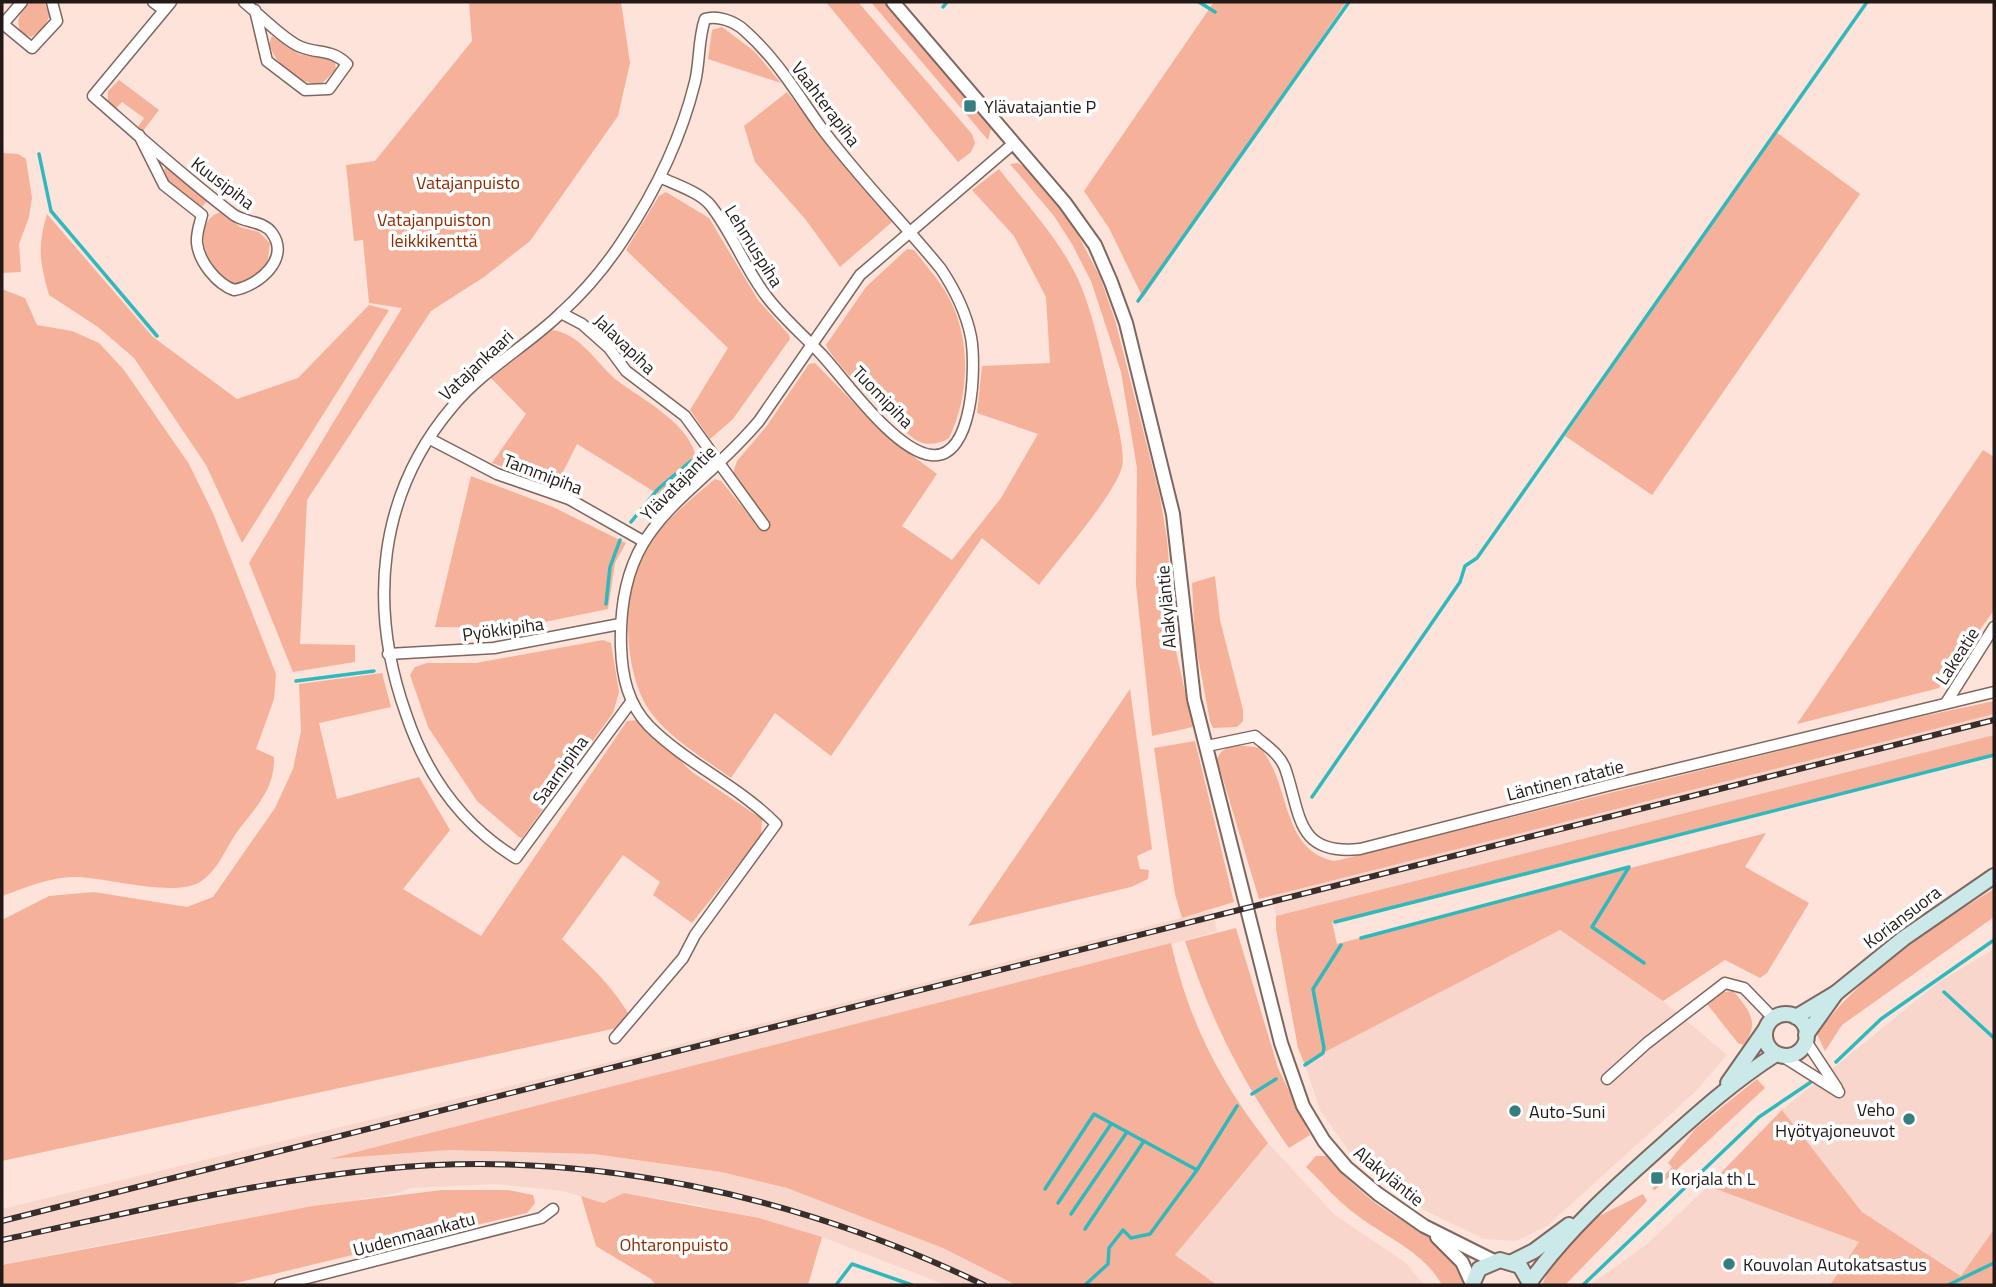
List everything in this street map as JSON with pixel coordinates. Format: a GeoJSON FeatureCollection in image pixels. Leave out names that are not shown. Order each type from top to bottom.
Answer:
{"type":"FeatureCollection","features":[{"type":"Feature","properties":{"kind":"main road","name":"Koriansuora"},"geometry":{"type":"LineString","coordinates":[[1796,1017],[1836,993],[1904,938],[1994,876]]}},
{"type":"Feature","properties":{"kind":"main road","name":"Koriansuora"},"geometry":{"type":"LineString","coordinates":[[1806,1038],[1836,993]]}},
{"type":"Feature","properties":{"kind":"main road"},"geometry":{"type":"LineString","coordinates":[[1531,1284],[1557,1247],[1595,1206],[1723,1090],[1779,1055],[1797,1053],[1806,1038],[1804,1025],[1796,1017],[1785,1014],[1769,1024],[1723,1090]]}},
{"type":"Feature","properties":{"kind":"main road"},"geometry":{"type":"LineString","coordinates":[[1769,1024],[1767,1044],[1779,1055]]}},
{"type":"Feature","properties":{"kind":"main road"},"geometry":{"type":"LineString","coordinates":[[1472,1285],[1479,1269],[1494,1261],[1512,1262],[1534,1251],[1595,1206]]}},
{"type":"Feature","properties":{"kind":"main road"},"geometry":{"type":"LineString","coordinates":[[1512,1262],[1527,1273],[1531,1284]]}},
{"type":"Feature","properties":{"kind":"street"},"geometry":{"type":"LineString","coordinates":[[22,2],[3,24],[32,48],[57,21],[52,2]]}},
{"type":"Feature","properties":{"kind":"street"},"geometry":{"type":"LineString","coordinates":[[153,2],[167,6]]}},
{"type":"Feature","properties":{"kind":"street"},"geometry":{"type":"LineString","coordinates":[[244,2],[255,10],[300,47],[337,53],[347,64],[329,89],[305,90],[267,61],[255,10]]}},
{"type":"Feature","properties":{"kind":"street","name":"Alakyläntie"},"geometry":{"type":"LineString","coordinates":[[893,2],[1065,203],[1096,245],[1126,323],[1173,514],[1190,671],[1206,746],[1281,1043],[1303,1106],[1324,1141],[1346,1167],[1378,1194],[1424,1226],[1494,1261]]}},
{"type":"Feature","properties":{"kind":"street","name":"Kuusipiha"},"geometry":{"type":"LineString","coordinates":[[139,135],[164,185],[202,215],[197,243],[201,257],[215,278],[225,287],[243,288],[269,271],[276,259],[278,246],[272,233],[264,225],[243,221],[216,201],[139,135],[93,96],[167,6]]}},
{"type":"Feature","properties":{"kind":"street","name":"Vaahterapiha"},"geometry":{"type":"LineString","coordinates":[[705,19],[716,18],[734,23],[752,38],[784,72],[820,126],[909,231]]}},
{"type":"Feature","properties":{"kind":"street","name":"Vatajankaari"},"geometry":{"type":"LineString","coordinates":[[516,858],[486,840],[438,783],[423,758],[408,722],[388,654],[382,607],[386,551],[402,493],[430,439],[454,405],[474,384],[561,313],[614,253],[660,177],[690,102],[705,19]]}},
{"type":"Feature","properties":{"kind":"street","name":"Ylävatajantie"},"geometry":{"type":"LineString","coordinates":[[615,1038],[683,958],[695,935],[776,824],[762,809],[658,733],[631,702],[622,657],[620,624],[627,576],[642,541],[760,421],[860,275],[1014,143]]}},
{"type":"Feature","properties":{"kind":"street","name":"Lehmuspiha"},"geometry":{"type":"LineString","coordinates":[[660,177],[711,205],[767,297],[811,344]]}},
{"type":"Feature","properties":{"kind":"street"},"geometry":{"type":"LineString","coordinates":[[202,215],[216,201]]}},
{"type":"Feature","properties":{"kind":"street","name":"Tuomipiha"},"geometry":{"type":"LineString","coordinates":[[811,344],[869,408],[911,447],[921,453],[940,455],[956,444],[973,382],[971,338],[963,310],[949,281],[909,231]]}},
{"type":"Feature","properties":{"kind":"street","name":"Jalavapiha"},"geometry":{"type":"LineString","coordinates":[[561,313],[582,324],[609,348],[626,371],[685,416],[764,525]]}},
{"type":"Feature","properties":{"kind":"street","name":"Tammipiha"},"geometry":{"type":"LineString","coordinates":[[430,439],[497,474],[569,499],[642,541]]}},
{"type":"Feature","properties":{"kind":"street","name":"Pyökkipiha"},"geometry":{"type":"LineString","coordinates":[[388,654],[494,649],[620,624]]}},
{"type":"Feature","properties":{"kind":"street","name":"Lakeatie"},"geometry":{"type":"LineString","coordinates":[[1946,703],[1994,627]]}},
{"type":"Feature","properties":{"kind":"street","name":"Läntinen ratatie"},"geometry":{"type":"LineString","coordinates":[[1206,746],[1255,736],[1277,754],[1284,767],[1294,808],[1311,838],[1324,847],[1342,851],[1360,849],[1994,692]]}},
{"type":"Feature","properties":{"kind":"street","name":"Saarnipiha"},"geometry":{"type":"LineString","coordinates":[[516,858],[631,702]]}},
{"type":"Feature","properties":{"kind":"street"},"geometry":{"type":"LineString","coordinates":[[1607,1079],[1725,983],[1744,988],[1769,1024]]}},
{"type":"Feature","properties":{"kind":"street"},"geometry":{"type":"LineString","coordinates":[[1779,1055],[1839,1092],[1806,1038]]}},
{"type":"Feature","properties":{"kind":"street","name":"Uudenmaankatu"},"geometry":{"type":"LineString","coordinates":[[280,1285],[541,1218],[553,1209]]}},
{"type":"Feature","properties":{"kind":"street","name":"Alakyläntie"},"geometry":{"type":"LineString","coordinates":[[1424,1226],[1462,1262],[1472,1285]]}},
{"type":"Feature","properties":{"kind":"shaded area"},"geometry":{"type":"Polygon","coordinates":[[[1994,714],[1994,735],[1276,916],[1271,896],[1994,714]]]}},
{"type":"Feature","properties":{"kind":"shaded area"},"geometry":{"type":"Polygon","coordinates":[[[1212,910],[1217,931],[448,1150],[594,1154],[721,1172],[787,1188],[850,1210],[943,1248],[1016,1285],[946,1285],[822,1237],[699,1205],[624,1193],[603,1203],[563,1191],[496,1184],[411,1188],[398,1193],[162,1233],[2,1265],[2,1209],[609,1062],[1212,910]]]}},
{"type":"Feature","properties":{"kind":"shaded area"},"geometry":{"type":"Polygon","coordinates":[[[1560,930],[1663,1001],[1727,1055],[1696,1091],[1547,1226],[1516,1241],[1484,1239],[1424,1210],[1376,1177],[1353,1157],[1320,1110],[1305,1065],[1323,1053],[1560,930]]]}},
{"type":"Feature","properties":{"kind":"shaded area"},"geometry":{"type":"Polygon","coordinates":[[[1994,949],[1994,1229],[1962,1276],[1862,1212],[1782,1110],[1939,982],[1994,949]]]}},
{"type":"Feature","properties":{"kind":"shaded area"},"geometry":{"type":"Polygon","coordinates":[[[1268,1143],[1335,1215],[1406,1263],[1424,1285],[1217,1285],[1174,1256],[1268,1143]]]}},
{"type":"Feature","properties":{"kind":"shaded area"},"geometry":{"type":"Polygon","coordinates":[[[1708,1186],[1859,1242],[1830,1285],[1590,1285],[1647,1244],[1708,1186]]]}},
{"type":"Feature","properties":{"kind":"green space"},"geometry":{"type":"Polygon","coordinates":[[[30,2],[44,2],[50,15],[43,30],[31,37],[22,34],[18,25],[21,13],[30,2]]]}},
{"type":"Feature","properties":{"kind":"green space","name":"Vatajanpuisto"},"geometry":{"type":"Polygon","coordinates":[[[469,2],[621,2],[630,63],[618,116],[530,241],[484,277],[431,311],[307,500],[300,644],[355,645],[355,662],[293,672],[249,563],[402,308],[369,303],[363,240],[354,241],[346,165],[375,161],[472,41],[469,2]]]}},
{"type":"Feature","properties":{"kind":"green space"},"geometry":{"type":"Polygon","coordinates":[[[826,2],[858,2],[972,134],[975,143],[971,152],[958,162],[826,2]]]}},
{"type":"Feature","properties":{"kind":"green space"},"geometry":{"type":"Polygon","coordinates":[[[871,2],[884,2],[985,120],[991,129],[988,140],[871,2]]]}},
{"type":"Feature","properties":{"kind":"green space"},"geometry":{"type":"Polygon","coordinates":[[[1214,2],[1346,2],[1143,298],[1109,228],[1084,191],[1214,2]]]}},
{"type":"Feature","properties":{"kind":"green space"},"geometry":{"type":"Polygon","coordinates":[[[722,27],[754,51],[781,83],[708,59],[712,30],[722,27]]]}},
{"type":"Feature","properties":{"kind":"green space"},"geometry":{"type":"Polygon","coordinates":[[[272,36],[299,54],[335,61],[336,70],[321,84],[297,77],[283,66],[272,52],[269,44],[272,36]]]}},
{"type":"Feature","properties":{"kind":"green space"},"geometry":{"type":"Polygon","coordinates":[[[119,80],[159,110],[143,131],[138,127],[144,118],[122,102],[115,109],[108,103],[108,91],[119,80]]]}},
{"type":"Feature","properties":{"kind":"green space"},"geometry":{"type":"Polygon","coordinates":[[[787,92],[892,222],[840,267],[806,220],[755,162],[744,126],[787,92]]]}},
{"type":"Feature","properties":{"kind":"green space"},"geometry":{"type":"Polygon","coordinates":[[[1776,132],[1860,194],[1652,495],[1565,436],[1776,132]]]}},
{"type":"Feature","properties":{"kind":"green space"},"geometry":{"type":"Polygon","coordinates":[[[2,153],[18,154],[26,159],[32,198],[29,217],[19,244],[21,272],[2,273],[2,153]]]}},
{"type":"Feature","properties":{"kind":"green space"},"geometry":{"type":"Polygon","coordinates":[[[1018,163],[1030,171],[1055,200],[1078,235],[1100,277],[1115,320],[1160,497],[1167,539],[1176,651],[1193,727],[1152,736],[1136,585],[1137,468],[1121,372],[1091,281],[1054,216],[1010,164],[1018,163]]]}},
{"type":"Feature","properties":{"kind":"green space"},"geometry":{"type":"Polygon","coordinates":[[[166,166],[207,201],[201,208],[169,182],[164,170],[166,166]]]}},
{"type":"Feature","properties":{"kind":"green space"},"geometry":{"type":"Polygon","coordinates":[[[999,169],[1055,240],[1081,286],[1095,328],[1120,433],[1123,461],[1117,479],[1097,510],[1039,585],[982,538],[831,756],[775,713],[731,778],[669,732],[652,714],[642,698],[630,655],[628,631],[632,585],[638,564],[662,528],[715,479],[721,481],[758,526],[764,517],[733,473],[737,461],[766,427],[809,364],[815,363],[885,435],[937,474],[902,526],[952,560],[1001,498],[1038,434],[977,413],[982,366],[1050,363],[1046,297],[1014,236],[972,190],[999,169]]]}},
{"type":"Feature","properties":{"kind":"green space"},"geometry":{"type":"Polygon","coordinates":[[[666,192],[709,218],[758,300],[790,339],[733,419],[710,439],[690,410],[728,348],[626,250],[659,196],[666,192]]]}},
{"type":"Feature","properties":{"kind":"green space"},"geometry":{"type":"Polygon","coordinates":[[[221,212],[240,227],[259,232],[270,243],[267,266],[245,284],[232,282],[221,275],[206,252],[205,227],[211,218],[221,212]]]}},
{"type":"Feature","properties":{"kind":"green space"},"geometry":{"type":"Polygon","coordinates":[[[47,214],[153,337],[237,399],[298,378],[369,305],[389,310],[242,543],[206,465],[134,358],[98,327],[49,295],[41,255],[47,214]]]}},
{"type":"Feature","properties":{"kind":"green space"},"geometry":{"type":"Polygon","coordinates":[[[907,249],[914,250],[939,282],[957,318],[962,335],[965,370],[961,405],[949,438],[934,444],[918,441],[897,425],[854,380],[826,345],[866,287],[907,249]]]}},
{"type":"Feature","properties":{"kind":"green space"},"geometry":{"type":"Polygon","coordinates":[[[2,289],[25,298],[37,325],[72,331],[99,343],[124,370],[189,464],[213,513],[276,674],[274,699],[256,749],[274,757],[272,778],[259,803],[217,865],[198,883],[186,887],[155,887],[66,877],[2,896],[2,289]]]}},
{"type":"Feature","properties":{"kind":"green space"},"geometry":{"type":"Polygon","coordinates":[[[551,330],[561,332],[580,343],[619,382],[666,415],[686,436],[697,461],[658,494],[577,444],[556,486],[492,463],[526,414],[490,377],[551,330]]]}},
{"type":"Feature","properties":{"kind":"green space"},"geometry":{"type":"Polygon","coordinates":[[[1983,450],[1994,457],[1994,610],[1939,688],[1797,724],[1983,450]]]}},
{"type":"Feature","properties":{"kind":"green space"},"geometry":{"type":"Polygon","coordinates":[[[471,476],[553,507],[626,543],[615,563],[608,609],[515,628],[435,627],[471,476]]]}},
{"type":"Feature","properties":{"kind":"green space"},"geometry":{"type":"Polygon","coordinates":[[[1215,576],[1220,620],[1243,710],[1243,721],[1237,727],[1213,728],[1195,641],[1192,583],[1215,576]]]}},
{"type":"Feature","properties":{"kind":"green space"},"geometry":{"type":"Polygon","coordinates":[[[603,640],[611,643],[619,692],[613,713],[522,838],[519,837],[477,801],[428,727],[410,675],[415,667],[427,663],[476,663],[603,640]]]}},
{"type":"Feature","properties":{"kind":"green space"},"geometry":{"type":"Polygon","coordinates":[[[382,673],[391,707],[319,723],[337,799],[419,777],[450,830],[403,889],[481,936],[627,721],[638,720],[692,772],[762,819],[761,836],[692,923],[653,895],[660,882],[623,855],[562,939],[605,982],[628,1013],[617,1028],[2,1161],[2,920],[49,896],[94,892],[187,907],[213,897],[275,808],[293,769],[301,731],[299,684],[382,673]]]}},
{"type":"Feature","properties":{"kind":"green space"},"geometry":{"type":"Polygon","coordinates":[[[1130,689],[1152,849],[1137,856],[1140,869],[1149,870],[1148,879],[1131,887],[968,926],[1130,689]]]}},
{"type":"Feature","properties":{"kind":"green space"},"geometry":{"type":"Polygon","coordinates":[[[1994,701],[1994,714],[1259,899],[1217,759],[1220,753],[1230,747],[1260,748],[1270,762],[1295,830],[1304,844],[1317,855],[1335,861],[1896,722],[1994,701]]]}},
{"type":"Feature","properties":{"kind":"green space"},"geometry":{"type":"Polygon","coordinates":[[[1994,735],[1994,754],[1332,922],[1337,944],[1766,833],[1745,867],[1809,903],[1767,973],[1760,978],[1725,960],[1663,1001],[1560,930],[1323,1053],[1305,1065],[1298,1048],[1276,929],[1276,916],[1994,735]]]}},
{"type":"Feature","properties":{"kind":"green space"},"geometry":{"type":"Polygon","coordinates":[[[1195,741],[1234,902],[1182,918],[1175,894],[1154,748],[1195,741]]]}},
{"type":"Feature","properties":{"kind":"green space"},"geometry":{"type":"Polygon","coordinates":[[[1994,889],[1994,917],[1842,1025],[1825,1051],[1817,1034],[1855,991],[1898,953],[1994,889]]]}},
{"type":"Feature","properties":{"kind":"green space"},"geometry":{"type":"Polygon","coordinates":[[[1236,928],[1278,1068],[1310,1135],[1289,1148],[1256,1098],[1229,1049],[1185,941],[1236,928]]]}},
{"type":"Feature","properties":{"kind":"green space"},"geometry":{"type":"Polygon","coordinates":[[[1171,943],[1187,999],[1208,1049],[1235,1096],[1268,1143],[1175,1255],[1217,1285],[1016,1285],[943,1248],[787,1188],[721,1172],[594,1154],[448,1150],[329,1159],[1171,943]]]}},
{"type":"Feature","properties":{"kind":"green space"},"geometry":{"type":"Polygon","coordinates":[[[1733,991],[1751,1017],[1751,1030],[1743,1045],[1738,1043],[1707,1004],[1724,992],[1733,991]]]}},
{"type":"Feature","properties":{"kind":"green space"},"geometry":{"type":"Polygon","coordinates":[[[1757,1079],[1765,1088],[1655,1190],[1652,1189],[1672,1167],[1668,1163],[1696,1128],[1757,1079]]]}},
{"type":"Feature","properties":{"kind":"green space"},"geometry":{"type":"Polygon","coordinates":[[[1782,1110],[1862,1212],[1961,1276],[1994,1229],[1994,1285],[1830,1285],[1859,1242],[1708,1186],[1782,1110]]]}},
{"type":"Feature","properties":{"kind":"green space"},"geometry":{"type":"Polygon","coordinates":[[[1316,1156],[1326,1156],[1374,1202],[1441,1247],[1461,1271],[1466,1285],[1442,1285],[1415,1254],[1344,1205],[1306,1167],[1316,1156]]]}},
{"type":"Feature","properties":{"kind":"green space"},"geometry":{"type":"Polygon","coordinates":[[[442,1190],[508,1190],[533,1195],[535,1203],[527,1213],[228,1285],[2,1285],[2,1265],[313,1206],[442,1190]]]}},
{"type":"Feature","properties":{"kind":"green space","name":"Ohtaronpuisto"},"geometry":{"type":"Polygon","coordinates":[[[624,1193],[759,1218],[822,1237],[808,1285],[656,1285],[651,1279],[596,1246],[581,1196],[603,1203],[624,1193]]]}},
{"type":"Feature","properties":{"kind":"green space"},"geometry":{"type":"Polygon","coordinates":[[[1643,1194],[1647,1201],[1565,1285],[1542,1285],[1552,1262],[1591,1220],[1643,1194]]]}},
{"type":"Feature","properties":{"kind":"waterway"},"geometry":{"type":"LineString","coordinates":[[943,7],[947,2]]}},
{"type":"Feature","properties":{"kind":"waterway"},"geometry":{"type":"LineString","coordinates":[[1199,2],[1215,12]]}},
{"type":"Feature","properties":{"kind":"waterway"},"geometry":{"type":"LineString","coordinates":[[1138,301],[1349,2]]}},
{"type":"Feature","properties":{"kind":"waterway"},"geometry":{"type":"LineString","coordinates":[[1312,797],[1460,582],[1465,566],[1477,558],[1867,2]]}},
{"type":"Feature","properties":{"kind":"waterway"},"geometry":{"type":"LineString","coordinates":[[39,154],[51,211],[157,336]]}},
{"type":"Feature","properties":{"kind":"waterway"},"geometry":{"type":"LineString","coordinates":[[631,522],[658,489],[691,461]]}},
{"type":"Feature","properties":{"kind":"waterway"},"geometry":{"type":"LineString","coordinates":[[606,604],[610,567],[620,540]]}},
{"type":"Feature","properties":{"kind":"waterway"},"geometry":{"type":"LineString","coordinates":[[296,681],[374,671]]}},
{"type":"Feature","properties":{"kind":"waterway"},"geometry":{"type":"LineString","coordinates":[[1335,922],[1994,755]]}},
{"type":"Feature","properties":{"kind":"waterway"},"geometry":{"type":"LineString","coordinates":[[1361,938],[1629,867],[1592,927],[1644,963]]}},
{"type":"Feature","properties":{"kind":"waterway"},"geometry":{"type":"LineString","coordinates":[[1836,1062],[1881,1019],[1994,940]]}},
{"type":"Feature","properties":{"kind":"waterway"},"geometry":{"type":"LineString","coordinates":[[1305,1065],[1323,1053],[1324,1048],[1313,989],[1341,945]]}},
{"type":"Feature","properties":{"kind":"waterway"},"geometry":{"type":"LineString","coordinates":[[1944,992],[1994,1038]]}},
{"type":"Feature","properties":{"kind":"waterway"},"geometry":{"type":"LineString","coordinates":[[1252,1094],[1276,1079]]}},
{"type":"Feature","properties":{"kind":"waterway"},"geometry":{"type":"LineString","coordinates":[[1583,1285],[1759,1117],[1811,1082]]}},
{"type":"Feature","properties":{"kind":"waterway"},"geometry":{"type":"LineString","coordinates":[[1085,1285],[1108,1264],[1109,1248],[1123,1230],[1131,1238],[1150,1234],[1197,1170],[1237,1106]]}},
{"type":"Feature","properties":{"kind":"waterway"},"geometry":{"type":"LineString","coordinates":[[1045,1189],[1094,1114],[1197,1170]]}},
{"type":"Feature","properties":{"kind":"waterway"},"geometry":{"type":"LineString","coordinates":[[1058,1203],[1111,1124]]}},
{"type":"Feature","properties":{"kind":"waterway"},"geometry":{"type":"LineString","coordinates":[[1071,1214],[1127,1132]]}},
{"type":"Feature","properties":{"kind":"waterway"},"geometry":{"type":"LineString","coordinates":[[1085,1229],[1144,1141]]}},
{"type":"Feature","properties":{"kind":"waterway"},"geometry":{"type":"LineString","coordinates":[[1948,1285],[1994,1263]]}},
{"type":"Feature","properties":{"kind":"waterway"},"geometry":{"type":"LineString","coordinates":[[836,1285],[852,1264],[912,1285]]}},
{"type":"Feature","properties":{"kind":"railway"},"geometry":{"type":"LineString","coordinates":[[2,1221],[1994,720]]}},
{"type":"Feature","properties":{"kind":"railway"},"geometry":{"type":"LineString","coordinates":[[2,1240],[191,1199],[334,1175],[459,1164],[537,1166],[614,1173],[691,1186],[767,1204],[841,1226],[984,1285]]}},
{"type":"Feature","properties":{"kind":"place","name":"Ylävatajantie P"},"geometry":{"type":"Point","coordinates":[970,106]}},
{"type":"Feature","properties":{"kind":"place","name":"Auto-Suni"},"geometry":{"type":"Point","coordinates":[1515,1111]}},
{"type":"Feature","properties":{"kind":"place","name":"Veho Hyötyajoneuvot"},"geometry":{"type":"Point","coordinates":[1909,1119]}},
{"type":"Feature","properties":{"kind":"place","name":"Korjala th L"},"geometry":{"type":"Point","coordinates":[1657,1178]}},
{"type":"Feature","properties":{"kind":"place","name":"Kouvolan Autokatsastus"},"geometry":{"type":"Point","coordinates":[1729,1264]}},
{"type":"Feature","properties":{"kind":"park label","name":"Vatajanpuiston leikkikenttä"},"geometry":{"type":"Point","coordinates":[434,229]}}]}
